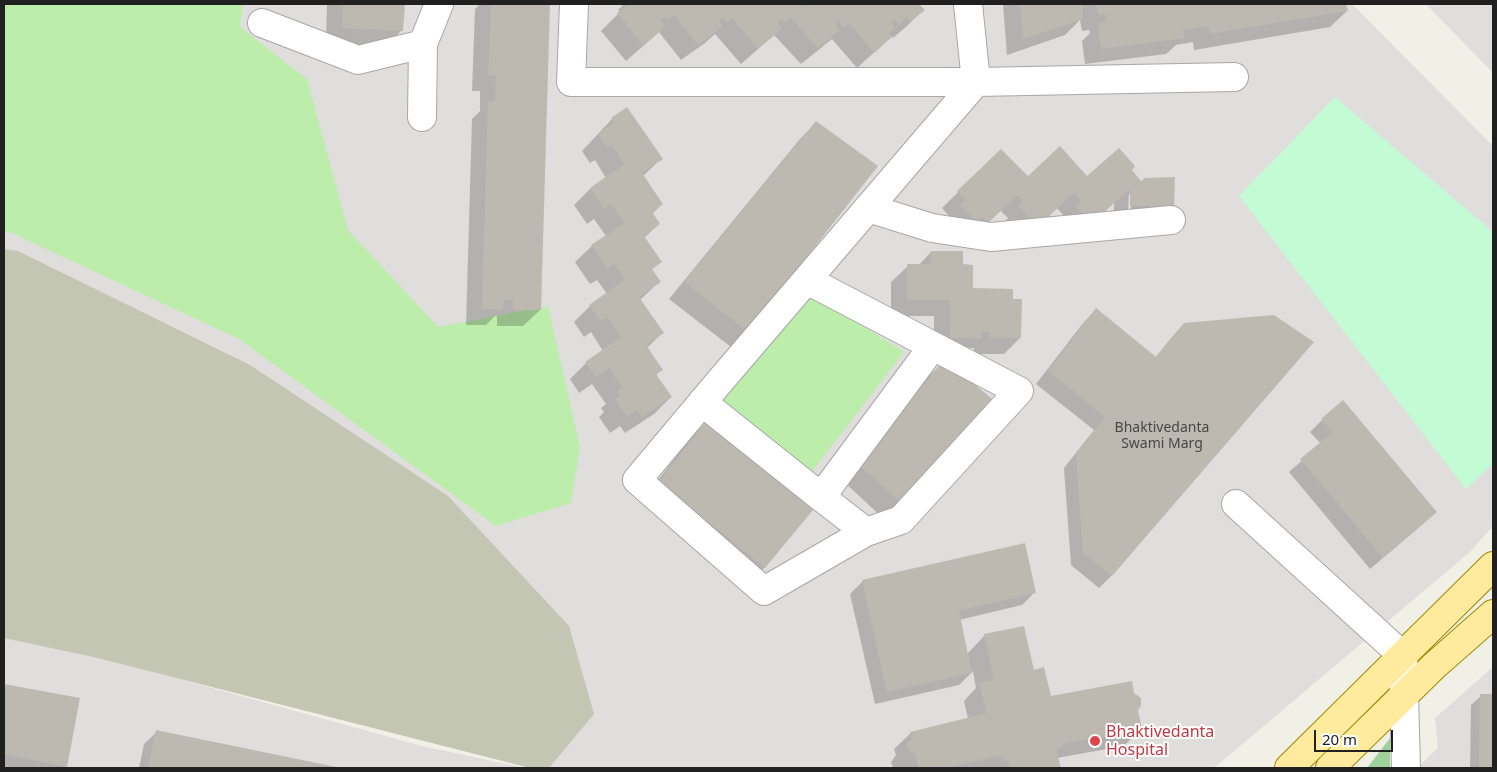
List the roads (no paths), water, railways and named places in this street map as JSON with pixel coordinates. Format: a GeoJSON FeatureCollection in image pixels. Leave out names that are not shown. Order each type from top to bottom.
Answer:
{"type":"FeatureCollection","features":[{"type":"Feature","properties":{"kind":"main road"},"geometry":{"type":"LineString","coordinates":[[1289,768],[1493,566]]}},
{"type":"Feature","properties":{"kind":"main road"},"geometry":{"type":"LineString","coordinates":[[1330,768],[1434,666],[1493,614]]}},
{"type":"Feature","properties":{"kind":"street"},"geometry":{"type":"LineString","coordinates":[[422,117],[423,44],[439,4]]}},
{"type":"Feature","properties":{"kind":"street"},"geometry":{"type":"LineString","coordinates":[[574,4],[570,82],[976,82],[1234,78]]}},
{"type":"Feature","properties":{"kind":"street"},"geometry":{"type":"LineString","coordinates":[[807,280],[1019,391],[901,520],[866,532],[764,591],[637,480],[702,402],[976,82],[968,4]]}},
{"type":"Feature","properties":{"kind":"street"},"geometry":{"type":"LineString","coordinates":[[262,23],[358,60],[423,44]]}},
{"type":"Feature","properties":{"kind":"street"},"geometry":{"type":"LineString","coordinates":[[868,208],[932,228],[991,237],[1171,220]]}},
{"type":"Feature","properties":{"kind":"street"},"geometry":{"type":"LineString","coordinates":[[821,498],[933,346]]}},
{"type":"Feature","properties":{"kind":"street"},"geometry":{"type":"LineString","coordinates":[[702,402],[866,532]]}},
{"type":"Feature","properties":{"kind":"street"},"geometry":{"type":"LineString","coordinates":[[1236,504],[1403,656],[1406,768]]}},
{"type":"Feature","properties":{"kind":"place","name":"Bhaktivedanta Hospital"},"geometry":{"type":"Point","coordinates":[1095,741]}}]}
